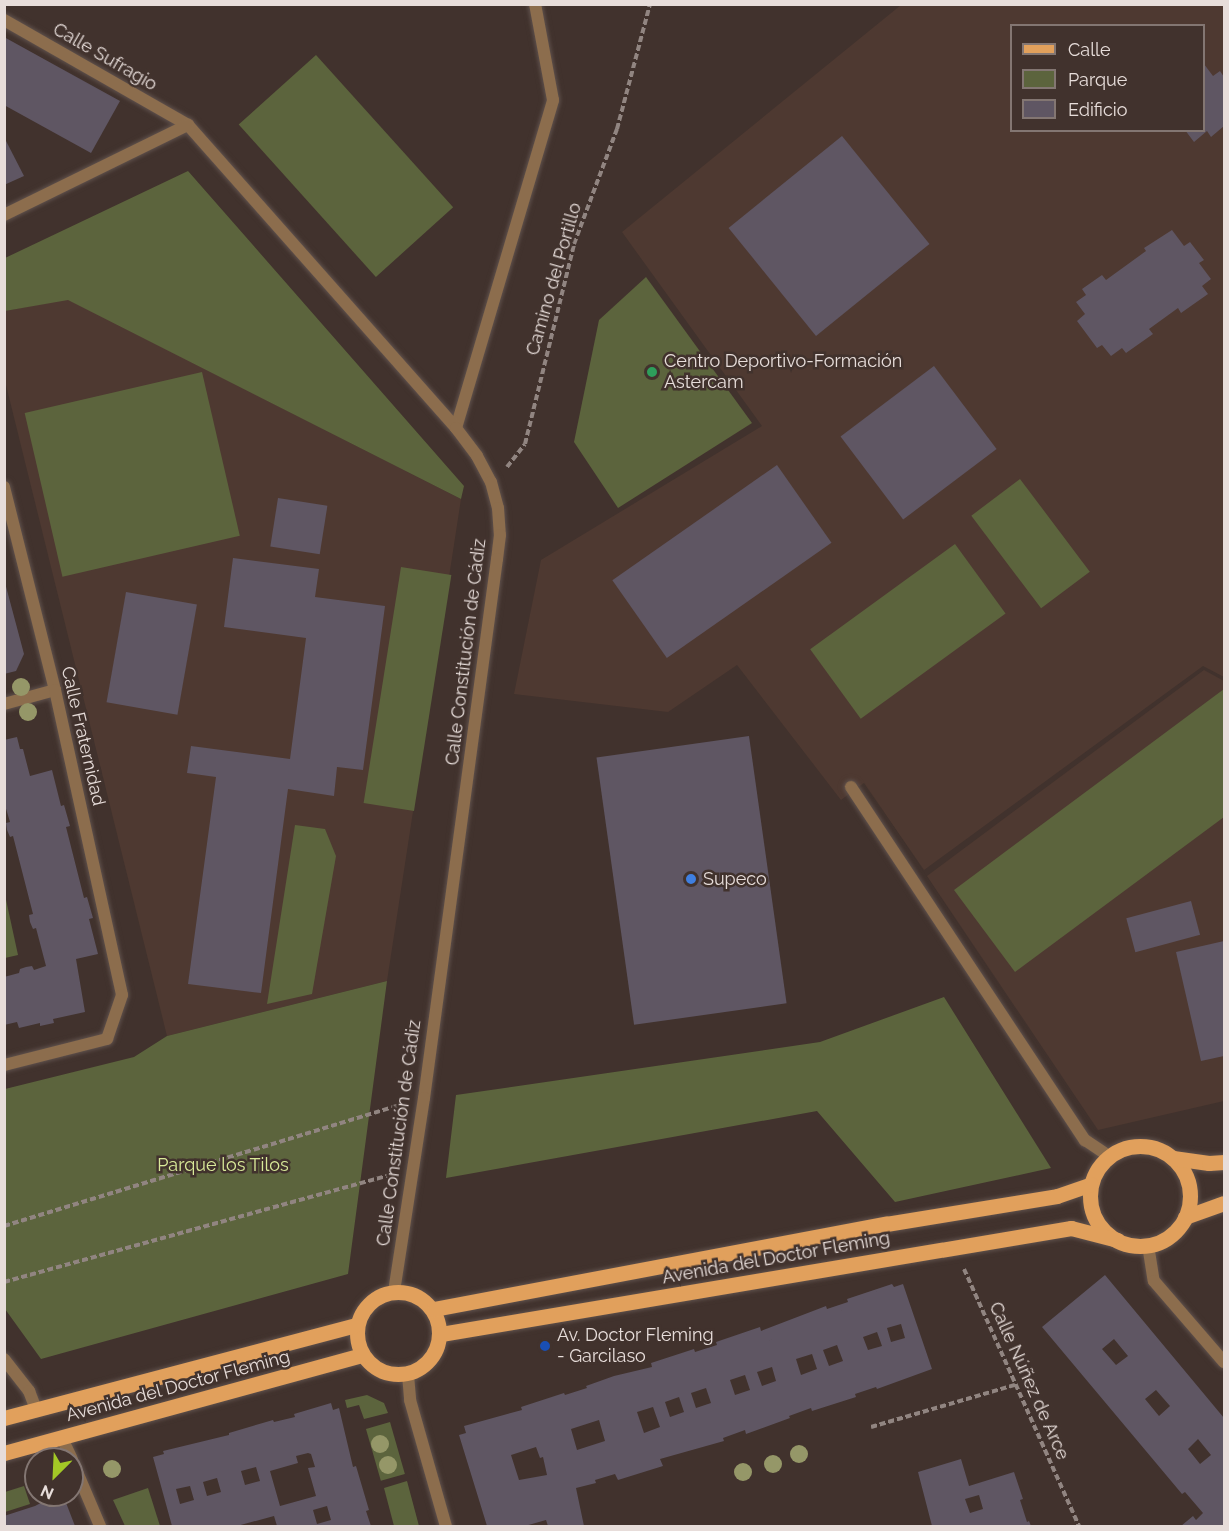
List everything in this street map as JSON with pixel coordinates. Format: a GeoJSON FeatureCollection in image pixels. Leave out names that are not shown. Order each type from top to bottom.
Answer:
{"type":"FeatureCollection","features":[{"type":"Feature","properties":{"kind":"main road"},"geometry":{"type":"LineString","coordinates":[[1142,1145],[1159,1149],[1173,1158],[1184,1171],[1189,1186],[1190,1202],[1185,1217],[1176,1230],[1163,1240],[1148,1245],[1133,1245],[1117,1240],[1104,1230],[1095,1217],[1090,1200],[1091,1184],[1098,1168],[1109,1156],[1125,1148],[1142,1145]]}},
{"type":"Feature","properties":{"kind":"main road"},"geometry":{"type":"LineString","coordinates":[[1173,1158],[1209,1163],[1224,1162]]}},
{"type":"Feature","properties":{"kind":"main road","name":"Avenida del Doctor Fleming"},"geometry":{"type":"LineString","coordinates":[[434,1309],[875,1227],[1057,1196],[1091,1184]]}},
{"type":"Feature","properties":{"kind":"main road"},"geometry":{"type":"LineString","coordinates":[[1185,1217],[1224,1203]]}},
{"type":"Feature","properties":{"kind":"main road","name":"Avenida del Doctor Fleming"},"geometry":{"type":"LineString","coordinates":[[441,1334],[1071,1228],[1117,1240]]}},
{"type":"Feature","properties":{"kind":"main road"},"geometry":{"type":"LineString","coordinates":[[394,1291],[417,1294],[434,1309],[441,1334],[431,1360],[408,1375],[381,1372],[362,1355],[356,1325],[371,1300],[394,1291]]}},
{"type":"Feature","properties":{"kind":"main road","name":"Avenida del Doctor Fleming"},"geometry":{"type":"LineString","coordinates":[[4,1418],[356,1325]]}},
{"type":"Feature","properties":{"kind":"main road","name":"Avenida del Doctor Fleming"},"geometry":{"type":"LineString","coordinates":[[4,1453],[362,1355]]}},
{"type":"Feature","properties":{"kind":"street"},"geometry":{"type":"LineString","coordinates":[[456,428],[553,100],[535,4]]}},
{"type":"Feature","properties":{"kind":"street","name":"Calle Sufragio"},"geometry":{"type":"LineString","coordinates":[[4,20],[188,125]]}},
{"type":"Feature","properties":{"kind":"street"},"geometry":{"type":"LineString","coordinates":[[4,215],[188,125]]}},
{"type":"Feature","properties":{"kind":"street","name":"Calle Constitución de Cádiz"},"geometry":{"type":"LineString","coordinates":[[188,125],[456,428],[477,456],[491,482],[498,508],[500,535],[497,559],[424,1098],[394,1291]]}},
{"type":"Feature","properties":{"kind":"street","name":"Calle Fraternidad"},"geometry":{"type":"LineString","coordinates":[[4,487],[55,690],[122,995],[107,1039],[4,1065]]}},
{"type":"Feature","properties":{"kind":"street"},"geometry":{"type":"LineString","coordinates":[[4,704],[55,690]]}},
{"type":"Feature","properties":{"kind":"street"},"geometry":{"type":"LineString","coordinates":[[851,787],[1085,1140],[1109,1156]]}},
{"type":"Feature","properties":{"kind":"street"},"geometry":{"type":"LineString","coordinates":[[1148,1245],[1154,1281],[1224,1362]]}},
{"type":"Feature","properties":{"kind":"street"},"geometry":{"type":"LineString","coordinates":[[4,1359],[28,1391],[36,1409]]}},
{"type":"Feature","properties":{"kind":"street"},"geometry":{"type":"LineString","coordinates":[[408,1375],[410,1400],[446,1527]]}},
{"type":"Feature","properties":{"kind":"street"},"geometry":{"type":"LineString","coordinates":[[62,1438],[66,1447]]}},
{"type":"Feature","properties":{"kind":"street"},"geometry":{"type":"LineString","coordinates":[[84,1488],[100,1527]]}},
{"type":"Feature","properties":{"kind":"path","name":"Camino del Portillo"},"geometry":{"type":"LineString","coordinates":[[491,482],[525,444],[574,244],[616,129],[650,4]]}},
{"type":"Feature","properties":{"kind":"path"},"geometry":{"type":"LineString","coordinates":[[4,1226],[424,1098]]}},
{"type":"Feature","properties":{"kind":"path"},"geometry":{"type":"LineString","coordinates":[[4,1282],[412,1169]]}},
{"type":"Feature","properties":{"kind":"path","name":"Calle Núñez de Arce"},"geometry":{"type":"LineString","coordinates":[[954,1246],[1079,1527]]}},
{"type":"Feature","properties":{"kind":"path"},"geometry":{"type":"LineString","coordinates":[[871,1427],[1016,1385]]}},
{"type":"Feature","properties":{"kind":"shaded area"},"geometry":{"type":"Polygon","coordinates":[[[901,5],[1224,5],[1224,677],[1203,666],[924,870],[864,783],[841,800],[737,665],[668,712],[514,694],[541,560],[762,426],[622,232],[901,5]]]}},
{"type":"Feature","properties":{"kind":"shaded area"},"geometry":{"type":"Polygon","coordinates":[[[68,299],[461,499],[387,981],[167,1036],[5,381],[4,311],[68,299]]]}},
{"type":"Feature","properties":{"kind":"shaded area"},"geometry":{"type":"Polygon","coordinates":[[[1204,670],[1224,681],[1224,1101],[1098,1130],[927,876],[1204,670]]]}},
{"type":"Feature","properties":{"kind":"green space"},"geometry":{"type":"Polygon","coordinates":[[[316,55],[453,207],[376,277],[239,125],[316,55]]]}},
{"type":"Feature","properties":{"kind":"green space"},"geometry":{"type":"Polygon","coordinates":[[[188,171],[464,486],[461,499],[68,300],[5,311],[5,258],[188,171]]]}},
{"type":"Feature","properties":{"kind":"green space","name":"Centro Deportivo-Formación Astercam"},"geometry":{"type":"Polygon","coordinates":[[[646,277],[752,423],[618,508],[574,442],[599,320],[646,277]]]}},
{"type":"Feature","properties":{"kind":"green space"},"geometry":{"type":"Polygon","coordinates":[[[202,372],[240,536],[62,577],[25,413],[202,372]]]}},
{"type":"Feature","properties":{"kind":"green space"},"geometry":{"type":"Polygon","coordinates":[[[1020,479],[1090,572],[1041,608],[971,516],[1020,479]]]}},
{"type":"Feature","properties":{"kind":"green space"},"geometry":{"type":"Polygon","coordinates":[[[955,544],[1006,614],[861,719],[810,649],[955,544]]]}},
{"type":"Feature","properties":{"kind":"green space"},"geometry":{"type":"Polygon","coordinates":[[[401,567],[451,575],[414,811],[364,803],[401,567]]]}},
{"type":"Feature","properties":{"kind":"green space"},"geometry":{"type":"Polygon","coordinates":[[[1224,689],[1224,817],[1015,972],[954,890],[1224,689]]]}},
{"type":"Feature","properties":{"kind":"green space"},"geometry":{"type":"Polygon","coordinates":[[[295,825],[325,829],[336,856],[312,994],[267,1004],[295,825]]]}},
{"type":"Feature","properties":{"kind":"green space"},"geometry":{"type":"Polygon","coordinates":[[[5,895],[18,955],[4,958],[5,895]]]}},
{"type":"Feature","properties":{"kind":"green space","name":"Parque los Tilos"},"geometry":{"type":"Polygon","coordinates":[[[387,981],[348,1274],[41,1359],[5,1309],[5,1089],[134,1057],[167,1036],[387,981]]]}},
{"type":"Feature","properties":{"kind":"green space"},"geometry":{"type":"Polygon","coordinates":[[[944,997],[1051,1168],[895,1202],[817,1111],[446,1178],[456,1095],[820,1042],[944,997]]]}},
{"type":"Feature","properties":{"kind":"green space"},"geometry":{"type":"Polygon","coordinates":[[[367,1395],[384,1403],[388,1413],[364,1419],[359,1405],[347,1408],[345,1400],[367,1395]]]}},
{"type":"Feature","properties":{"kind":"green space"},"geometry":{"type":"Polygon","coordinates":[[[390,1422],[405,1474],[381,1481],[366,1429],[390,1422]]]}},
{"type":"Feature","properties":{"kind":"green space"},"geometry":{"type":"Polygon","coordinates":[[[407,1481],[419,1526],[394,1526],[384,1488],[407,1481]]]}},
{"type":"Feature","properties":{"kind":"green space"},"geometry":{"type":"Polygon","coordinates":[[[24,1486],[24,1506],[5,1512],[5,1492],[24,1486]]]}},
{"type":"Feature","properties":{"kind":"green space"},"geometry":{"type":"Polygon","coordinates":[[[148,1488],[160,1526],[125,1526],[113,1500],[148,1488]]]}},
{"type":"Feature","properties":{"kind":"building"},"geometry":{"type":"Polygon","coordinates":[[[4,37],[120,101],[91,153],[4,105],[4,37]]]}},
{"type":"Feature","properties":{"kind":"building"},"geometry":{"type":"Polygon","coordinates":[[[1205,65],[1213,76],[1220,71],[1224,77],[1224,126],[1211,137],[1207,131],[1194,142],[1186,132],[1205,132],[1205,65]]]}},
{"type":"Feature","properties":{"kind":"building"},"geometry":{"type":"Polygon","coordinates":[[[842,136],[929,244],[816,336],[729,228],[842,136]]]}},
{"type":"Feature","properties":{"kind":"building"},"geometry":{"type":"Polygon","coordinates":[[[4,137],[24,176],[4,185],[4,137]]]}},
{"type":"Feature","properties":{"kind":"building"},"geometry":{"type":"Polygon","coordinates":[[[1172,230],[1184,246],[1190,242],[1204,260],[1199,263],[1211,279],[1202,286],[1208,294],[1181,313],[1178,308],[1149,329],[1153,334],[1126,353],[1122,348],[1111,356],[1102,345],[1097,348],[1077,321],[1085,314],[1076,302],[1086,295],[1082,289],[1102,275],[1106,280],[1146,251],[1144,248],[1172,230]]]}},
{"type":"Feature","properties":{"kind":"building"},"geometry":{"type":"Polygon","coordinates":[[[934,366],[997,449],[903,519],[841,436],[934,366]]]}},
{"type":"Feature","properties":{"kind":"building"},"geometry":{"type":"Polygon","coordinates":[[[777,465],[831,543],[667,658],[612,580],[777,465]]]}},
{"type":"Feature","properties":{"kind":"building"},"geometry":{"type":"Polygon","coordinates":[[[278,498],[327,506],[320,554],[270,546],[278,498]]]}},
{"type":"Feature","properties":{"kind":"building"},"geometry":{"type":"Polygon","coordinates":[[[233,558],[319,569],[315,597],[385,606],[363,770],[337,767],[334,796],[288,789],[261,993],[188,984],[216,777],[187,773],[191,746],[290,759],[306,638],[224,627],[233,558]]]}},
{"type":"Feature","properties":{"kind":"building"},"geometry":{"type":"Polygon","coordinates":[[[4,579],[24,654],[16,671],[4,674],[4,579]]]}},
{"type":"Feature","properties":{"kind":"building"},"geometry":{"type":"Polygon","coordinates":[[[126,592],[197,605],[177,715],[107,702],[126,592]]]}},
{"type":"Feature","properties":{"kind":"building","name":"Supeco"},"geometry":{"type":"Polygon","coordinates":[[[749,736],[787,1003],[634,1025],[596,757],[749,736]]]}},
{"type":"Feature","properties":{"kind":"building"},"geometry":{"type":"Polygon","coordinates":[[[17,737],[20,749],[23,749],[30,776],[52,770],[61,806],[64,805],[70,826],[66,827],[84,898],[87,897],[93,918],[89,919],[98,954],[76,959],[85,1012],[53,1019],[54,1023],[40,1026],[40,1023],[19,1028],[17,1022],[4,1025],[4,977],[19,973],[20,969],[26,967],[32,966],[34,970],[46,966],[36,928],[33,929],[30,922],[29,915],[33,914],[13,836],[10,837],[6,823],[10,822],[4,802],[4,740],[17,737]]]}},
{"type":"Feature","properties":{"kind":"building"},"geometry":{"type":"Polygon","coordinates":[[[1191,901],[1200,935],[1135,952],[1126,918],[1191,901]]]}},
{"type":"Feature","properties":{"kind":"building"},"geometry":{"type":"Polygon","coordinates":[[[1224,941],[1224,1056],[1201,1061],[1176,952],[1224,941]]]}},
{"type":"Feature","properties":{"kind":"building"},"geometry":{"type":"Polygon","coordinates":[[[1105,1275],[1224,1418],[1224,1526],[1181,1526],[1193,1516],[1196,1520],[1203,1513],[1185,1492],[1182,1494],[1042,1327],[1105,1275]],[[1114,1339],[1102,1349],[1116,1365],[1128,1356],[1114,1339]],[[1156,1390],[1145,1399],[1159,1416],[1170,1406],[1156,1390]],[[1198,1439],[1188,1449],[1200,1464],[1211,1455],[1198,1439]]]}},
{"type":"Feature","properties":{"kind":"building"},"geometry":{"type":"Polygon","coordinates":[[[892,1284],[894,1287],[903,1284],[932,1369],[877,1389],[876,1387],[855,1394],[856,1397],[812,1411],[811,1408],[746,1434],[745,1430],[723,1438],[724,1441],[660,1459],[663,1466],[618,1480],[615,1474],[595,1480],[596,1483],[576,1488],[584,1526],[548,1526],[546,1520],[525,1526],[487,1526],[459,1435],[466,1433],[464,1426],[522,1410],[521,1407],[587,1388],[586,1386],[614,1376],[652,1367],[651,1363],[694,1349],[695,1352],[717,1345],[716,1342],[760,1327],[761,1331],[826,1306],[827,1309],[848,1302],[847,1299],[892,1284]],[[901,1324],[887,1328],[891,1342],[905,1338],[901,1324]],[[877,1332],[863,1337],[868,1350],[882,1346],[877,1332]],[[837,1345],[823,1350],[829,1366],[843,1361],[837,1345]],[[812,1354],[796,1359],[801,1375],[817,1369],[812,1354]],[[772,1367],[757,1372],[762,1386],[776,1381],[772,1367]],[[745,1375],[730,1380],[735,1395],[750,1390],[745,1375]],[[706,1388],[691,1393],[696,1408],[711,1403],[706,1388]],[[679,1397],[665,1402],[670,1417],[684,1412],[679,1397]],[[653,1407],[637,1412],[644,1433],[660,1427],[653,1407]],[[599,1420],[571,1429],[577,1450],[605,1441],[599,1420]],[[536,1447],[511,1455],[519,1480],[547,1475],[543,1457],[540,1458],[536,1447]]]}},
{"type":"Feature","properties":{"kind":"building"},"geometry":{"type":"Polygon","coordinates":[[[331,1403],[333,1410],[339,1408],[353,1467],[356,1466],[369,1510],[366,1511],[371,1526],[277,1526],[274,1516],[237,1526],[172,1526],[153,1457],[164,1454],[163,1451],[229,1435],[229,1433],[273,1420],[274,1422],[295,1417],[294,1414],[331,1403]],[[311,1454],[296,1456],[298,1463],[270,1471],[280,1506],[316,1496],[308,1468],[315,1467],[311,1454]],[[256,1467],[241,1471],[245,1485],[260,1481],[256,1467]],[[217,1478],[203,1482],[207,1496],[221,1492],[217,1478]],[[190,1486],[176,1489],[180,1504],[194,1500],[190,1486]],[[327,1506],[313,1510],[317,1524],[331,1520],[327,1506]]]}},
{"type":"Feature","properties":{"kind":"building"},"geometry":{"type":"Polygon","coordinates":[[[961,1459],[969,1486],[1014,1472],[1023,1499],[1020,1500],[1027,1522],[1029,1521],[1031,1526],[932,1526],[918,1472],[961,1459]],[[979,1495],[965,1499],[970,1513],[983,1509],[979,1495]]]}},
{"type":"Feature","properties":{"kind":"building"},"geometry":{"type":"Polygon","coordinates":[[[32,1507],[68,1507],[75,1526],[4,1526],[4,1516],[32,1507]]]}},
{"type":"Feature","properties":{"kind":"place","name":"Centro Deportivo-Formación Astercam"},"geometry":{"type":"Point","coordinates":[652,372]}},
{"type":"Feature","properties":{"kind":"place","name":"Supeco"},"geometry":{"type":"Point","coordinates":[691,879]}},
{"type":"Feature","properties":{"kind":"place","name":"Av. Doctor Fleming - Garcilaso"},"geometry":{"type":"Point","coordinates":[545,1346]}}]}
